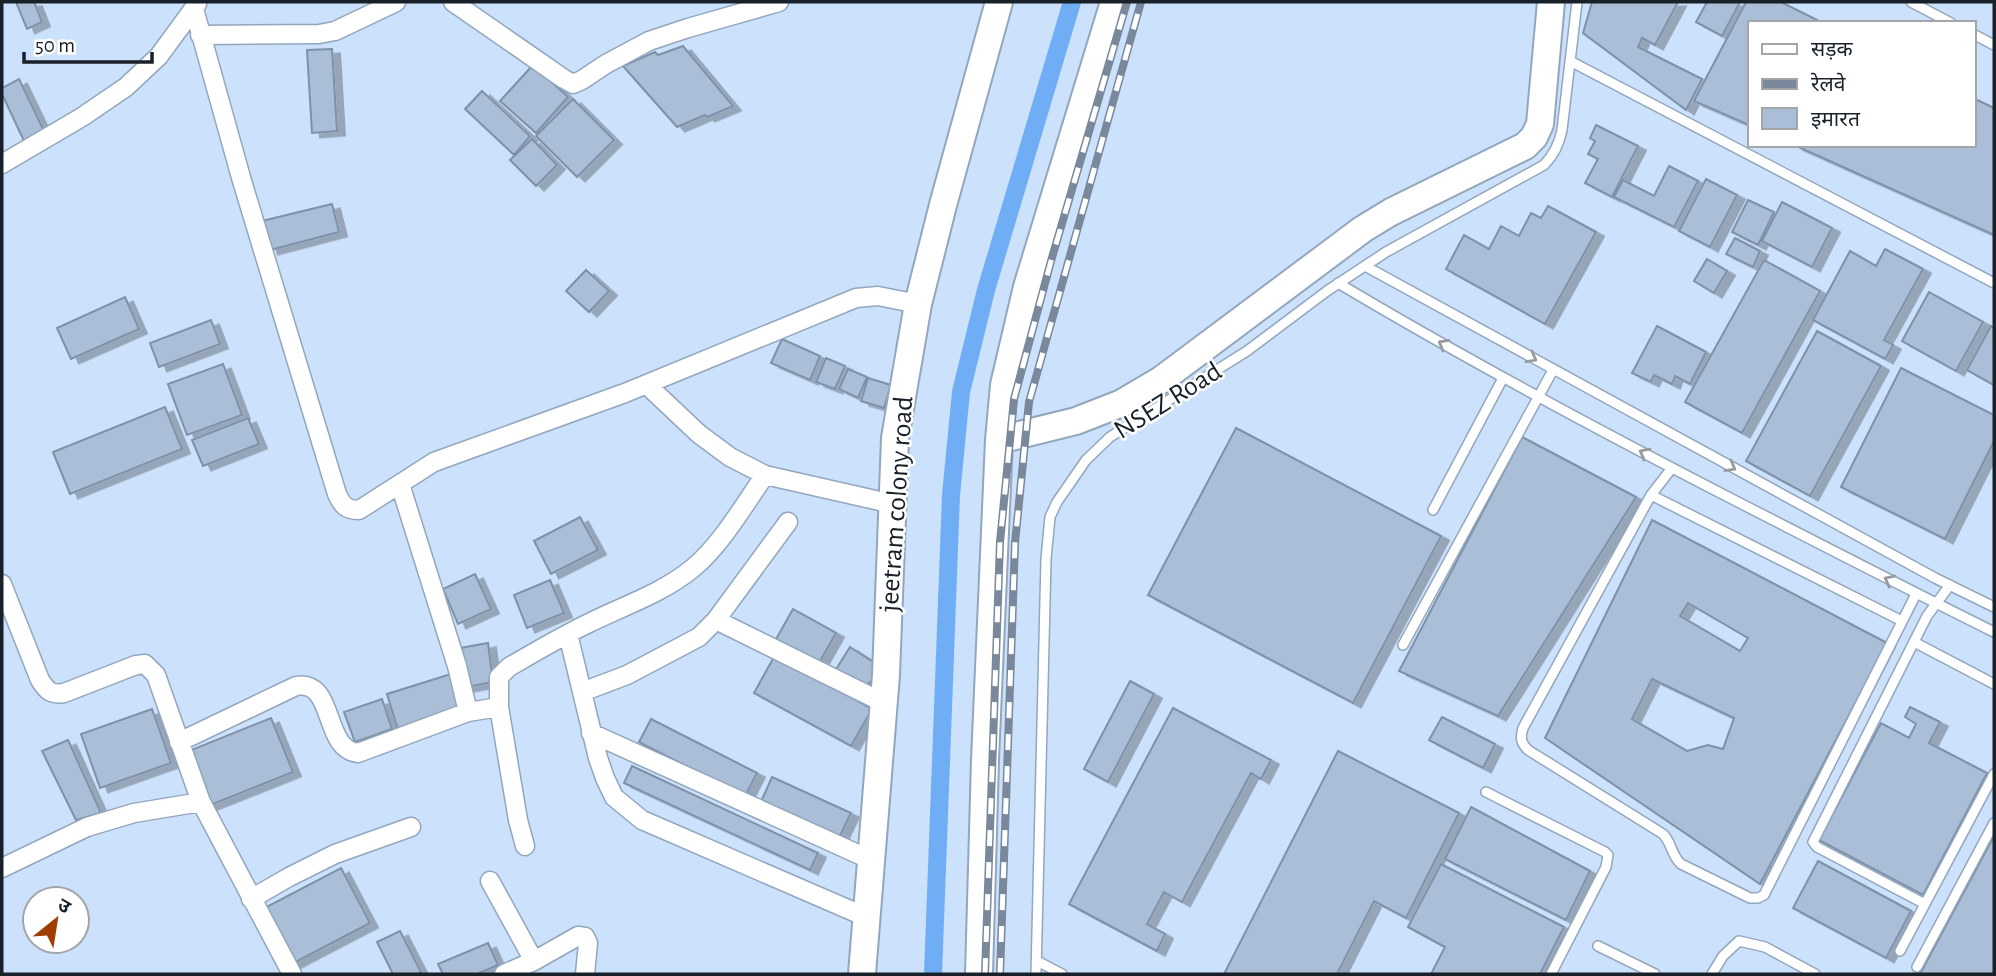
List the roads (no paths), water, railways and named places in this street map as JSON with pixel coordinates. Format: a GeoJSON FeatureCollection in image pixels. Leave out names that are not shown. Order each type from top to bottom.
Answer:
{"type":"FeatureCollection","features":[{"type":"Feature","properties":{"kind":"street"},"geometry":{"type":"LineString","coordinates":[[200,35],[335,32],[396,2]]}},
{"type":"Feature","properties":{"kind":"street"},"geometry":{"type":"LineString","coordinates":[[453,2],[573,83],[649,41],[779,2]]}},
{"type":"Feature","properties":{"kind":"street","name":"jeetram colony road"},"geometry":{"type":"LineString","coordinates":[[862,974],[884,703],[895,438],[918,304],[999,2]]}},
{"type":"Feature","properties":{"kind":"street"},"geometry":{"type":"LineString","coordinates":[[979,974],[985,760],[999,440],[1004,385],[1027,287],[1114,2]]}},
{"type":"Feature","properties":{"kind":"street"},"geometry":{"type":"LineString","coordinates":[[999,440],[1076,421],[1122,403],[1161,380],[1369,225],[1525,146],[1534,137],[1540,124],[1551,2]]}},
{"type":"Feature","properties":{"kind":"street"},"geometry":{"type":"LineString","coordinates":[[196,6],[200,35],[337,494],[341,503],[349,510],[359,510],[434,462],[647,385],[856,298],[878,296],[918,304]]}},
{"type":"Feature","properties":{"kind":"street"},"geometry":{"type":"LineString","coordinates":[[2,164],[82,117],[126,87],[159,56],[196,6]]}},
{"type":"Feature","properties":{"kind":"street"},"geometry":{"type":"LineString","coordinates":[[647,385],[699,433],[730,457],[765,475],[893,504]]}},
{"type":"Feature","properties":{"kind":"street"},"geometry":{"type":"LineString","coordinates":[[524,846],[499,707],[499,677],[509,667],[568,634],[669,584],[692,569],[722,536],[765,475]]}},
{"type":"Feature","properties":{"kind":"street"},"geometry":{"type":"LineString","coordinates":[[400,484],[457,666],[468,712]]}},
{"type":"Feature","properties":{"kind":"street"},"geometry":{"type":"LineString","coordinates":[[582,692],[627,675],[699,637],[716,620],[788,522]]}},
{"type":"Feature","properties":{"kind":"street"},"geometry":{"type":"LineString","coordinates":[[2,584],[40,680],[47,690],[55,694],[64,693],[136,665],[145,664],[156,675],[201,802],[292,974]]}},
{"type":"Feature","properties":{"kind":"street"},"geometry":{"type":"LineString","coordinates":[[716,620],[884,703]]}},
{"type":"Feature","properties":{"kind":"street"},"geometry":{"type":"LineString","coordinates":[[568,634],[598,758],[614,797],[642,820],[866,917]]}},
{"type":"Feature","properties":{"kind":"street"},"geometry":{"type":"LineString","coordinates":[[179,743],[296,687],[306,685],[313,687],[320,696],[341,745],[348,752],[358,753],[468,712],[499,707]]}},
{"type":"Feature","properties":{"kind":"street"},"geometry":{"type":"LineString","coordinates":[[591,733],[871,860]]}},
{"type":"Feature","properties":{"kind":"street"},"geometry":{"type":"LineString","coordinates":[[2,868],[87,827],[134,813],[201,802]]}},
{"type":"Feature","properties":{"kind":"street"},"geometry":{"type":"LineString","coordinates":[[251,898],[335,854],[411,827]]}},
{"type":"Feature","properties":{"kind":"street"},"geometry":{"type":"LineString","coordinates":[[490,881],[534,961]]}},
{"type":"Feature","properties":{"kind":"street"},"geometry":{"type":"LineString","coordinates":[[505,974],[578,936],[585,937],[588,943],[585,974]]}},
{"type":"Feature","properties":{"kind":"lane","name":"NSEZ Road"},"geometry":{"type":"LineString","coordinates":[[1036,974],[1046,559],[1050,517],[1086,460],[1110,437],[1247,351],[1364,266],[1544,165],[1553,156],[1559,143],[1577,2]]}},
{"type":"Feature","properties":{"kind":"lane"},"geometry":{"type":"LineString","coordinates":[[1911,2],[1947,21]]}},
{"type":"Feature","properties":{"kind":"lane"},"geometry":{"type":"LineString","coordinates":[[1975,35],[1994,46]]}},
{"type":"Feature","properties":{"kind":"lane"},"geometry":{"type":"LineString","coordinates":[[1570,61],[1994,283]]}},
{"type":"Feature","properties":{"kind":"lane"},"geometry":{"type":"LineString","coordinates":[[1364,266],[1994,607]]}},
{"type":"Feature","properties":{"kind":"lane"},"geometry":{"type":"LineString","coordinates":[[1338,284],[1538,397],[1994,632]]}},
{"type":"Feature","properties":{"kind":"lane"},"geometry":{"type":"LineString","coordinates":[[1403,645],[1553,370]]}},
{"type":"Feature","properties":{"kind":"lane"},"geometry":{"type":"LineString","coordinates":[[1433,510],[1503,378]]}},
{"type":"Feature","properties":{"kind":"lane"},"geometry":{"type":"LineString","coordinates":[[1672,468],[1651,495],[1521,736],[1522,744],[1528,750],[1663,834],[1669,840],[1673,855],[1681,864],[1750,898],[1764,895],[1916,594]]}},
{"type":"Feature","properties":{"kind":"lane"},"geometry":{"type":"LineString","coordinates":[[1651,495],[1902,621]]}},
{"type":"Feature","properties":{"kind":"lane"},"geometry":{"type":"LineString","coordinates":[[1925,904],[1814,842],[1927,616],[1950,585]]}},
{"type":"Feature","properties":{"kind":"lane"},"geometry":{"type":"LineString","coordinates":[[1914,642],[1994,684]]}},
{"type":"Feature","properties":{"kind":"lane"},"geometry":{"type":"LineString","coordinates":[[1900,951],[1994,774]]}},
{"type":"Feature","properties":{"kind":"lane"},"geometry":{"type":"LineString","coordinates":[[1486,792],[1608,855],[1606,867],[1551,974]]}},
{"type":"Feature","properties":{"kind":"lane"},"geometry":{"type":"LineString","coordinates":[[1917,967],[1994,823]]}},
{"type":"Feature","properties":{"kind":"lane"},"geometry":{"type":"LineString","coordinates":[[1712,974],[1723,956],[1739,941],[1765,947],[1815,974]]}},
{"type":"Feature","properties":{"kind":"lane"},"geometry":{"type":"LineString","coordinates":[[1598,946],[1655,974]]}},
{"type":"Feature","properties":{"kind":"lane"},"geometry":{"type":"LineString","coordinates":[[1037,961],[1062,974]]}},
{"type":"Feature","properties":{"kind":"waterway"},"geometry":{"type":"LineString","coordinates":[[933,974],[951,495],[961,392],[986,290],[1072,2]]}},
{"type":"Feature","properties":{"kind":"railway"},"geometry":{"type":"LineString","coordinates":[[985,974],[1000,542],[1014,399],[1051,261],[1127,2]]}},
{"type":"Feature","properties":{"kind":"railway"},"geometry":{"type":"LineString","coordinates":[[1000,974],[1015,543],[1029,402],[1141,2]]}}]}
